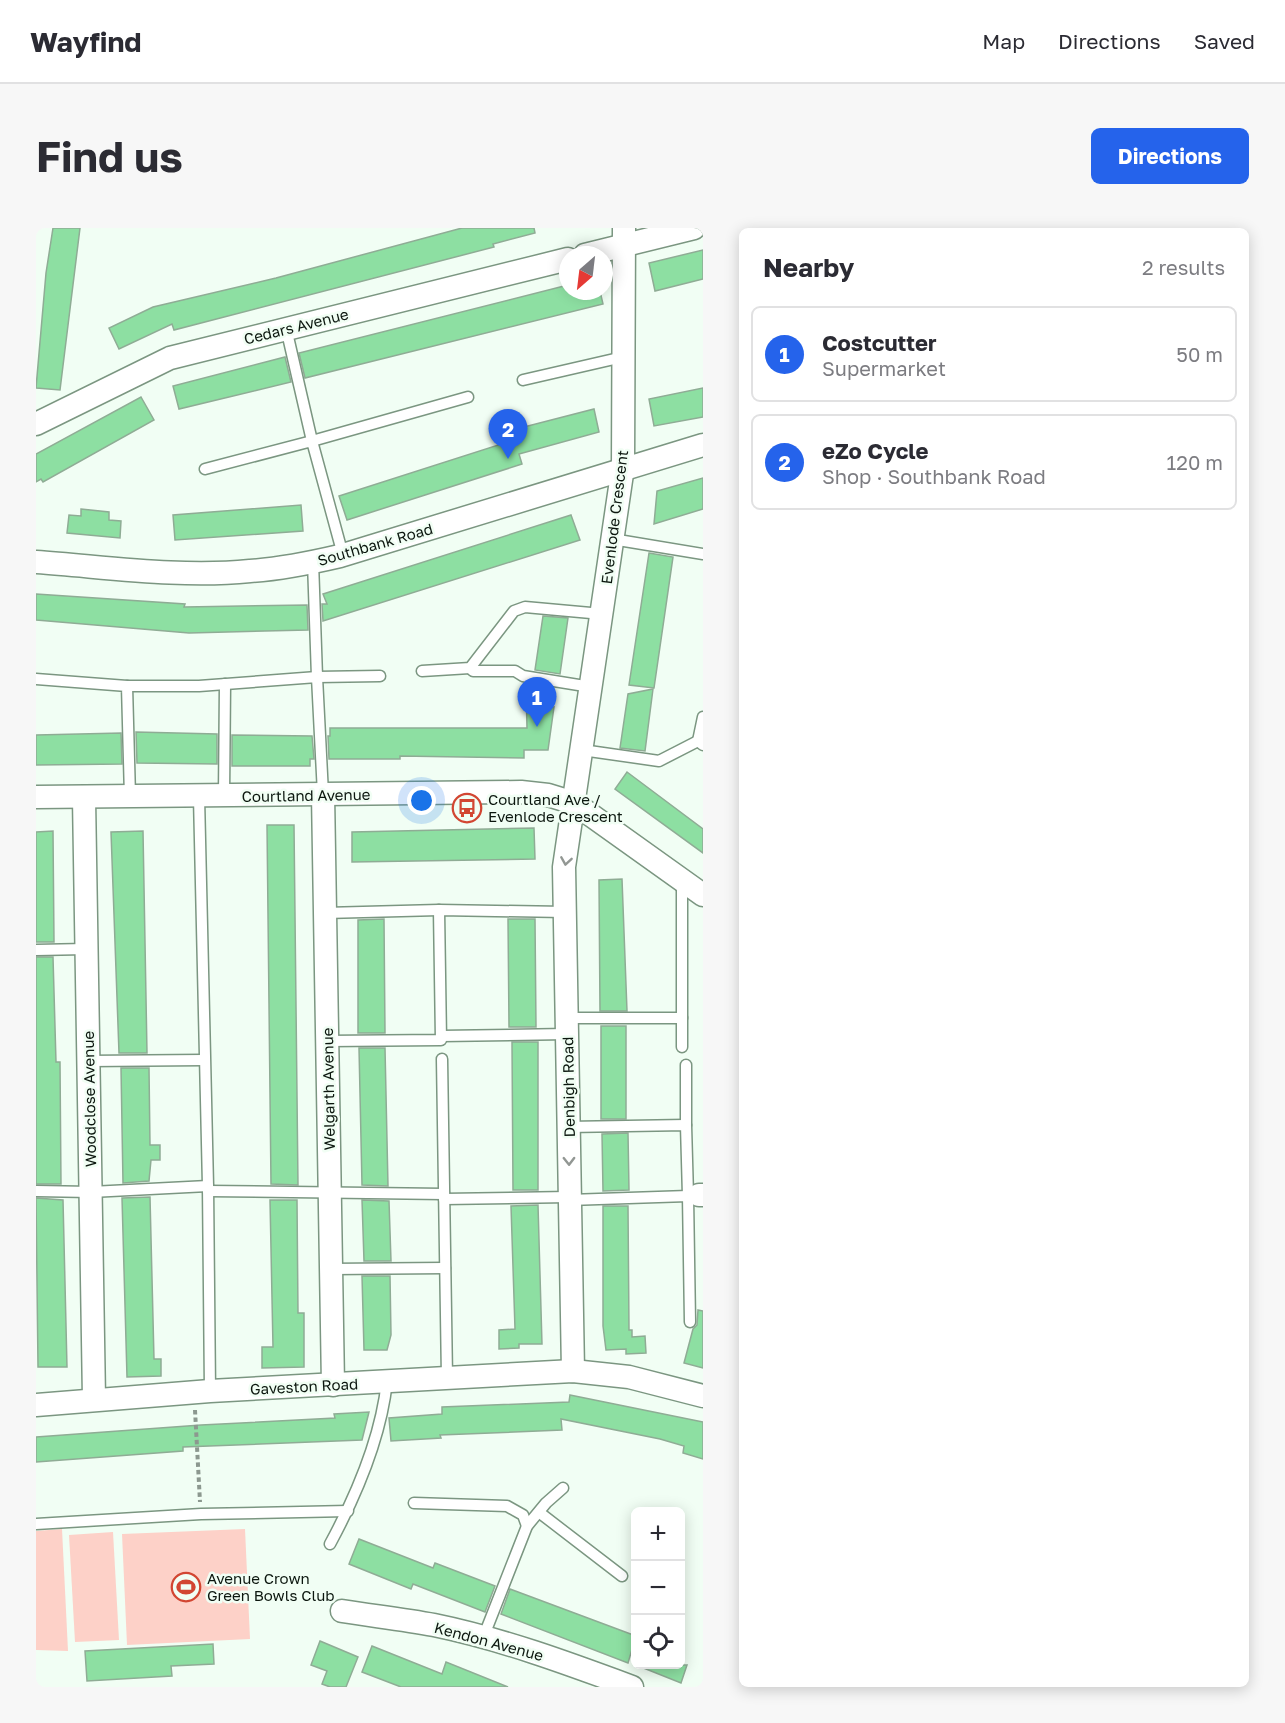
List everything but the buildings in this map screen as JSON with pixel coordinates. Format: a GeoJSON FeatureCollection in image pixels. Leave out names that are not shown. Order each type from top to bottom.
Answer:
{"type":"FeatureCollection","features":[{"type":"Feature","properties":{"kind":"street"},"geometry":{"type":"LineString","coordinates":[[604,246],[624,237],[694,228]]}},
{"type":"Feature","properties":{"kind":"street","name":"Evenlode Crescent"},"geometry":{"type":"LineString","coordinates":[[574,803],[623,467],[624,237]]}},
{"type":"Feature","properties":{"kind":"street","name":"Cedars Avenue"},"geometry":{"type":"LineString","coordinates":[[36,424],[170,358],[559,261]]}},
{"type":"Feature","properties":{"kind":"street","name":"Southbank Road"},"geometry":{"type":"LineString","coordinates":[[36,562],[190,573],[249,572],[313,562],[343,555],[623,467],[703,445]]}},
{"type":"Feature","properties":{"kind":"street","name":"Courtland Avenue"},"geometry":{"type":"LineString","coordinates":[[36,797],[130,798],[521,792],[548,795],[574,803],[703,895]]}},
{"type":"Feature","properties":{"kind":"street","name":"Welgarth Avenue"},"geometry":{"type":"LineString","coordinates":[[323,794],[333,1385]]}},
{"type":"Feature","properties":{"kind":"street","name":"Woodclose Avenue"},"geometry":{"type":"LineString","coordinates":[[84,798],[94,1399]]}},
{"type":"Feature","properties":{"kind":"street","name":"Denbigh Road"},"geometry":{"type":"LineString","coordinates":[[573,1371],[564,867],[574,803]]}},
{"type":"Feature","properties":{"kind":"street","name":"Gaveston Road"},"geometry":{"type":"LineString","coordinates":[[36,1405],[202,1392],[573,1371],[629,1377],[703,1396]]}},
{"type":"Feature","properties":{"kind":"street","name":"Kendon Avenue"},"geometry":{"type":"LineString","coordinates":[[342,1611],[434,1625],[544,1655],[632,1687]]}},
{"type":"Feature","properties":{"kind":"lane"},"geometry":{"type":"LineString","coordinates":[[286,328],[312,441],[343,555]]}},
{"type":"Feature","properties":{"kind":"lane"},"geometry":{"type":"LineString","coordinates":[[523,381],[623,357]]}},
{"type":"Feature","properties":{"kind":"lane"},"geometry":{"type":"LineString","coordinates":[[205,469],[468,397]]}},
{"type":"Feature","properties":{"kind":"lane"},"geometry":{"type":"LineString","coordinates":[[612,539],[703,554]]}},
{"type":"Feature","properties":{"kind":"lane"},"geometry":{"type":"LineString","coordinates":[[313,562],[323,794]]}},
{"type":"Feature","properties":{"kind":"lane"},"geometry":{"type":"LineString","coordinates":[[470,668],[514,611],[525,607],[602,614]]}},
{"type":"Feature","properties":{"kind":"lane"},"geometry":{"type":"LineString","coordinates":[[422,671],[470,668],[473,672],[515,670],[522,676],[591,687]]}},
{"type":"Feature","properties":{"kind":"lane"},"geometry":{"type":"LineString","coordinates":[[36,678],[127,686],[225,684],[317,677],[381,676]]}},
{"type":"Feature","properties":{"kind":"lane"},"geometry":{"type":"LineString","coordinates":[[224,796],[225,684]]}},
{"type":"Feature","properties":{"kind":"lane"},"geometry":{"type":"LineString","coordinates":[[127,686],[130,798]]}},
{"type":"Feature","properties":{"kind":"lane"},"geometry":{"type":"LineString","coordinates":[[582,750],[659,761],[701,743],[703,717]]}},
{"type":"Feature","properties":{"kind":"lane"},"geometry":{"type":"LineString","coordinates":[[199,797],[208,1188],[202,1392]]}},
{"type":"Feature","properties":{"kind":"lane"},"geometry":{"type":"LineString","coordinates":[[682,880],[682,1047]]}},
{"type":"Feature","properties":{"kind":"lane"},"geometry":{"type":"LineString","coordinates":[[325,913],[439,910],[565,912]]}},
{"type":"Feature","properties":{"kind":"lane"},"geometry":{"type":"LineString","coordinates":[[327,1041],[441,1040],[439,910]]}},
{"type":"Feature","properties":{"kind":"lane"},"geometry":{"type":"LineString","coordinates":[[36,950],[86,949]]}},
{"type":"Feature","properties":{"kind":"lane"},"geometry":{"type":"LineString","coordinates":[[441,1036],[682,1018]]}},
{"type":"Feature","properties":{"kind":"lane"},"geometry":{"type":"LineString","coordinates":[[442,1059],[447,1378]]}},
{"type":"Feature","properties":{"kind":"lane"},"geometry":{"type":"LineString","coordinates":[[88,1061],[204,1060]]}},
{"type":"Feature","properties":{"kind":"lane"},"geometry":{"type":"LineString","coordinates":[[686,1065],[686,1125],[697,1196],[690,1322]]}},
{"type":"Feature","properties":{"kind":"lane"},"geometry":{"type":"LineString","coordinates":[[568,1127],[686,1125]]}},
{"type":"Feature","properties":{"kind":"lane"},"geometry":{"type":"LineString","coordinates":[[36,1191],[91,1192],[208,1188],[330,1194],[444,1196],[569,1198],[697,1196]]}},
{"type":"Feature","properties":{"kind":"lane"},"geometry":{"type":"LineString","coordinates":[[331,1269],[445,1268]]}},
{"type":"Feature","properties":{"kind":"lane"},"geometry":{"type":"LineString","coordinates":[[330,1544],[348,1511],[377,1435],[387,1382]]}},
{"type":"Feature","properties":{"kind":"lane"},"geometry":{"type":"LineString","coordinates":[[483,1638],[527,1526],[546,1503],[563,1488]]}},
{"type":"Feature","properties":{"kind":"lane"},"geometry":{"type":"LineString","coordinates":[[414,1503],[507,1506],[523,1515],[527,1526]]}},
{"type":"Feature","properties":{"kind":"lane"},"geometry":{"type":"LineString","coordinates":[[36,1524],[201,1514],[348,1511]]}},
{"type":"Feature","properties":{"kind":"lane"},"geometry":{"type":"LineString","coordinates":[[540,1513],[622,1576]]}},
{"type":"Feature","properties":{"kind":"path"},"geometry":{"type":"LineString","coordinates":[[201,1514],[202,1392]]}},
{"type":"Feature","properties":{"kind":"shaded area"},"geometry":{"type":"Polygon","coordinates":[[[62,1529],[68,1651],[36,1650],[36,1531],[62,1529]]]}},
{"type":"Feature","properties":{"kind":"shaded area","name":"Avenue Crown Green Bowls Club"},"geometry":{"type":"Polygon","coordinates":[[[245,1529],[250,1639],[127,1645],[122,1534],[245,1529]]]}},
{"type":"Feature","properties":{"kind":"shaded area"},"geometry":{"type":"Polygon","coordinates":[[[113,1532],[119,1640],[75,1642],[69,1535],[113,1532]]]}},
{"type":"Feature","properties":{"kind":"place","name":"eZo Cycle"},"geometry":{"type":"Point","coordinates":[508,459]}},
{"type":"Feature","properties":{"kind":"place","name":"Costcutter"},"geometry":{"type":"Point","coordinates":[537,727]}},
{"type":"Feature","properties":{"kind":"place","name":"Courtland Ave / Evenlode Crescent"},"geometry":{"type":"Point","coordinates":[467,808]}},
{"type":"Feature","properties":{"kind":"place","name":"Avenue Crown Green Bowls Club"},"geometry":{"type":"Point","coordinates":[186,1587]}}]}
